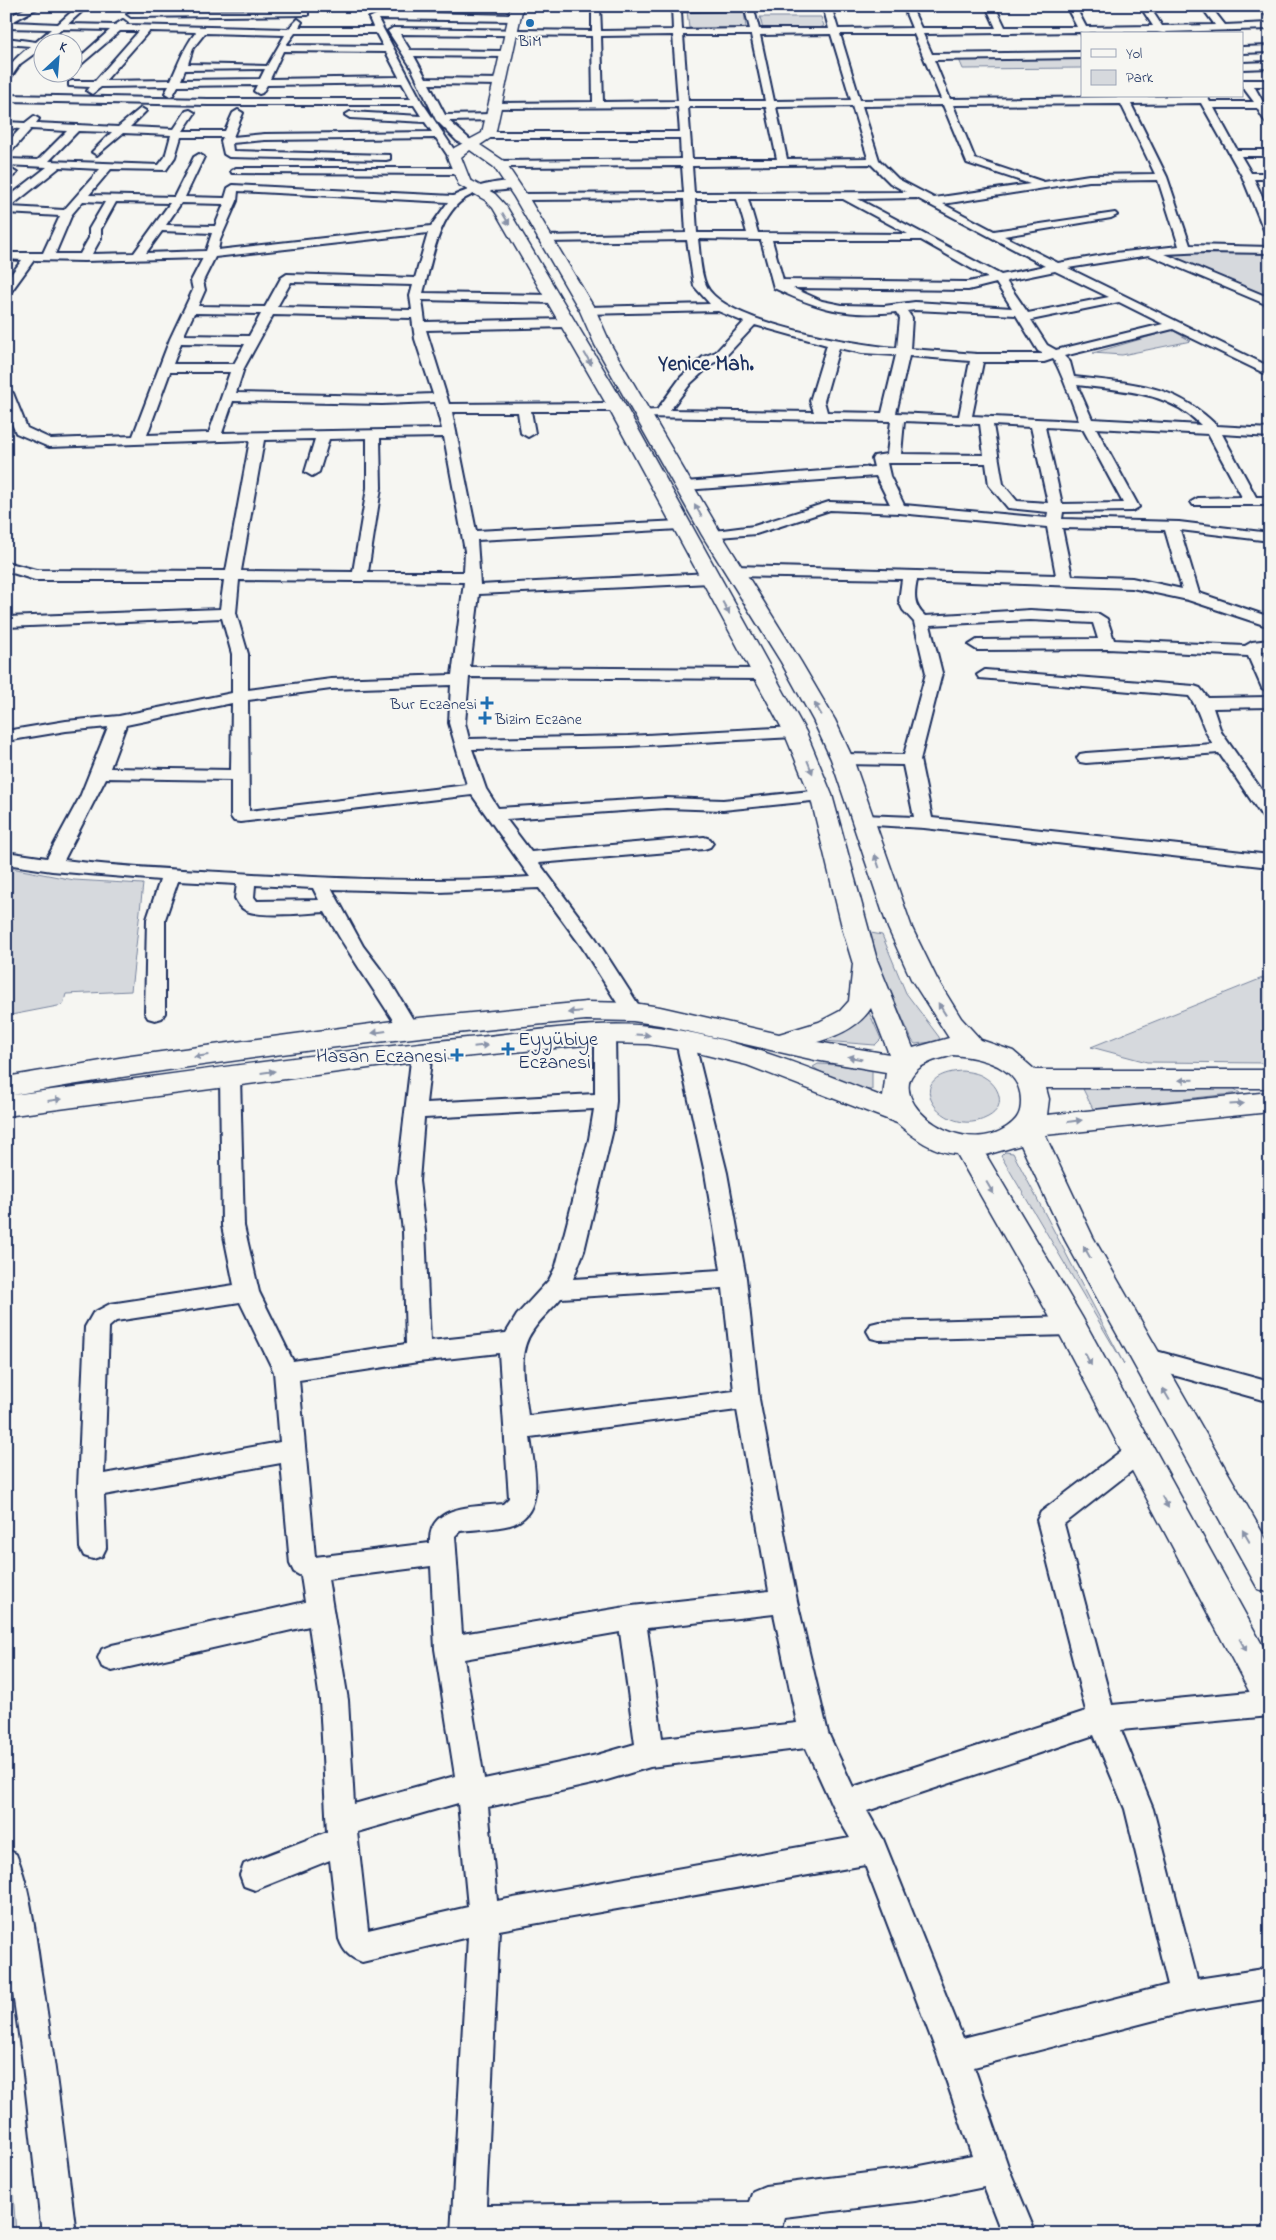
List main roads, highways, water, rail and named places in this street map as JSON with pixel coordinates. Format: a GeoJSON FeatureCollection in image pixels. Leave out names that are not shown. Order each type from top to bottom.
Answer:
{"type":"FeatureCollection","features":[{"type":"Feature","properties":{"kind":"main road"},"geometry":{"type":"LineString","coordinates":[[516,11],[494,112],[480,140],[459,151],[457,164],[464,182],[490,197],[499,206],[617,407],[795,732],[821,795],[864,960],[905,1065]]}},
{"type":"Feature","properties":{"kind":"main road"},"geometry":{"type":"LineString","coordinates":[[480,140],[517,191],[544,240],[588,311],[603,345],[652,414],[685,486],[712,535],[796,670],[824,720],[842,759],[900,928],[924,979],[952,1024],[972,1047]]}},
{"type":"Feature","properties":{"kind":"main road"},"geometry":{"type":"LineString","coordinates":[[779,1042],[809,1037],[834,1026],[851,1014],[861,1003],[866,987],[864,960]]}},
{"type":"Feature","properties":{"kind":"main road"},"geometry":{"type":"LineString","coordinates":[[6,1087],[131,1065],[408,1028],[586,1011],[633,1012],[705,1024],[779,1042],[905,1065]]}},
{"type":"Feature","properties":{"kind":"main road"},"geometry":{"type":"LineString","coordinates":[[6,1106],[422,1052],[605,1034],[648,1035],[686,1041],[753,1057],[903,1115]]}},
{"type":"Feature","properties":{"kind":"main road"},"geometry":{"type":"LineString","coordinates":[[953,1046],[972,1047],[992,1053],[1011,1062],[1029,1079],[1037,1104],[1036,1112],[1027,1127],[1018,1134],[994,1144],[966,1146],[950,1143],[930,1135],[912,1124],[903,1115],[896,1102],[894,1089],[897,1077],[905,1065],[919,1054],[935,1048],[953,1046]]}},
{"type":"Feature","properties":{"kind":"main road"},"geometry":{"type":"LineString","coordinates":[[1029,1079],[1270,1079]]}},
{"type":"Feature","properties":{"kind":"main road"},"geometry":{"type":"LineString","coordinates":[[1027,1127],[1270,1102]]}},
{"type":"Feature","properties":{"kind":"main road"},"geometry":{"type":"LineString","coordinates":[[1027,1127],[1080,1240],[1270,1578]]}},
{"type":"Feature","properties":{"kind":"main road"},"geometry":{"type":"LineString","coordinates":[[966,1146],[1071,1326],[1270,1694]]}},
{"type":"Feature","properties":{"kind":"place","name":"BiM"},"geometry":{"type":"Point","coordinates":[530,23]}},
{"type":"Feature","properties":{"kind":"place","name":"Bur Eczanesi"},"geometry":{"type":"Point","coordinates":[487,703]}},
{"type":"Feature","properties":{"kind":"place","name":"Bizim Eczane"},"geometry":{"type":"Point","coordinates":[485,718]}},
{"type":"Feature","properties":{"kind":"place","name":"Eyyübiye Eczanesi"},"geometry":{"type":"Point","coordinates":[508,1049]}},
{"type":"Feature","properties":{"kind":"place","name":"Hasan Eczanesi"},"geometry":{"type":"Point","coordinates":[457,1055]}},
{"type":"Feature","properties":{"kind":"district","name":"Yenice Mah."},"geometry":{"type":"Point","coordinates":[706,363]}}]}
